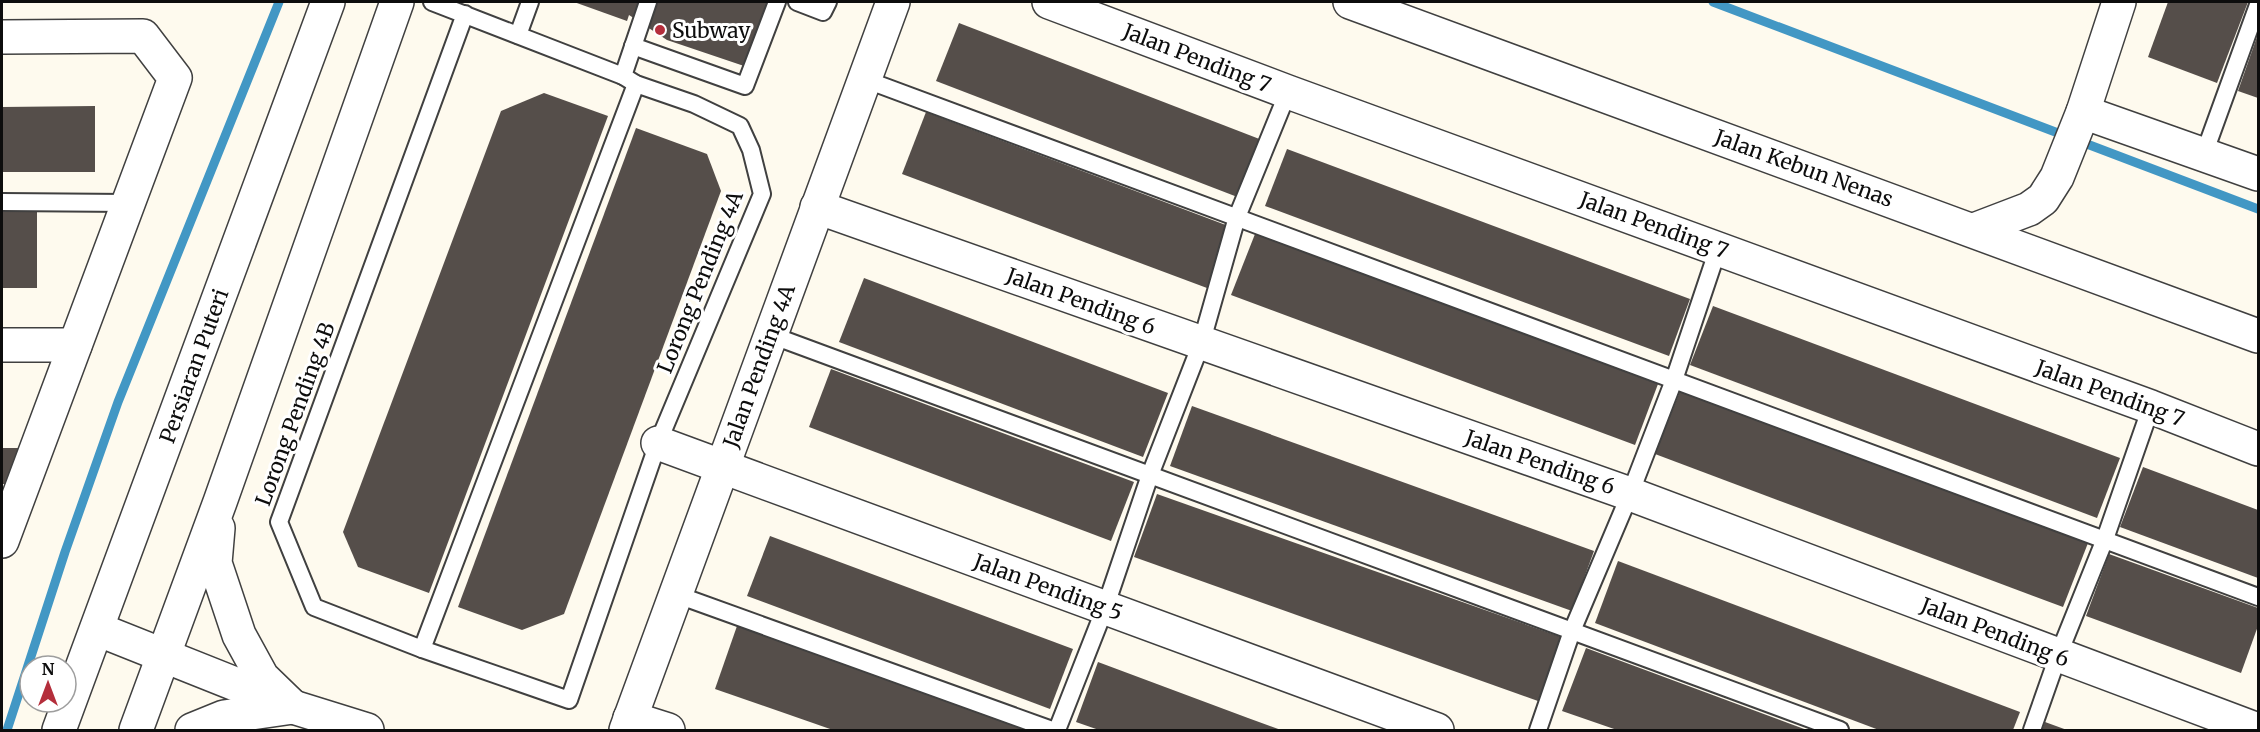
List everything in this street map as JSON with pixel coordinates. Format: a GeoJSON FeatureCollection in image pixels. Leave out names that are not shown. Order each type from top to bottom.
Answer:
{"type":"FeatureCollection","features":[{"type":"Feature","properties":{"kind":"street","name":"Persiaran Puteri"},"geometry":{"type":"LineString","coordinates":[[59,730],[328,2]]}},
{"type":"Feature","properties":{"kind":"street"},"geometry":{"type":"LineString","coordinates":[[136,730],[220,502],[397,2]]}},
{"type":"Feature","properties":{"kind":"street","name":"Jalan Pending 4A"},"geometry":{"type":"LineString","coordinates":[[628,724],[893,2]]}},
{"type":"Feature","properties":{"kind":"street","name":"Jalan Pending 7"},"geometry":{"type":"LineString","coordinates":[[1049,2],[1288,92],[2151,407],[2259,449]]}},
{"type":"Feature","properties":{"kind":"street","name":"Jalan Kebun Nenas"},"geometry":{"type":"LineString","coordinates":[[1350,2],[2259,336]]}},
{"type":"Feature","properties":{"kind":"street"},"geometry":{"type":"LineString","coordinates":[[1974,230],[2029,209],[2043,199],[2057,177],[2083,112],[2118,2]]}},
{"type":"Feature","properties":{"kind":"street"},"geometry":{"type":"LineString","coordinates":[[2,37],[143,36],[175,78],[75,345],[9,503],[2,541]]}},
{"type":"Feature","properties":{"kind":"street"},"geometry":{"type":"LineString","coordinates":[[2083,112],[2259,174]]}},
{"type":"Feature","properties":{"kind":"street","name":"Jalan Pending 6"},"geometry":{"type":"LineString","coordinates":[[817,207],[1630,494],[2258,730]]}},
{"type":"Feature","properties":{"kind":"street"},"geometry":{"type":"LineString","coordinates":[[2,345],[75,345]]}},
{"type":"Feature","properties":{"kind":"street","name":"Jalan Pending 5"},"geometry":{"type":"LineString","coordinates":[[658,443],[1437,730]]}},
{"type":"Feature","properties":{"kind":"street"},"geometry":{"type":"LineString","coordinates":[[220,502],[215,563],[239,635],[262,677],[293,707]]}},
{"type":"Feature","properties":{"kind":"street"},"geometry":{"type":"LineString","coordinates":[[97,629],[293,707],[366,730]]}},
{"type":"Feature","properties":{"kind":"street"},"geometry":{"type":"LineString","coordinates":[[192,730],[224,717],[293,707]]}},
{"type":"Feature","properties":{"kind":"street"},"geometry":{"type":"LineString","coordinates":[[628,724],[668,730]]}},
{"type":"Feature","properties":{"kind":"lane","name":"Lorong Pending 4A"},"geometry":{"type":"LineString","coordinates":[[432,2],[694,104],[740,126],[751,150],[762,194],[658,443],[569,700]]}},
{"type":"Feature","properties":{"kind":"lane"},"geometry":{"type":"LineString","coordinates":[[518,35],[530,2]]}},
{"type":"Feature","properties":{"kind":"lane"},"geometry":{"type":"LineString","coordinates":[[422,649],[630,80],[633,46],[648,2]]}},
{"type":"Feature","properties":{"kind":"lane"},"geometry":{"type":"LineString","coordinates":[[633,46],[745,86],[777,2]]}},
{"type":"Feature","properties":{"kind":"lane"},"geometry":{"type":"LineString","coordinates":[[797,2],[823,12],[828,2]]}},
{"type":"Feature","properties":{"kind":"lane"},"geometry":{"type":"LineString","coordinates":[[2204,153],[2259,5]]}},
{"type":"Feature","properties":{"kind":"lane","name":"Lorong Pending 4B"},"geometry":{"type":"LineString","coordinates":[[465,14],[279,522],[314,607],[422,649],[569,700]]}},
{"type":"Feature","properties":{"kind":"lane"},"geometry":{"type":"LineString","coordinates":[[864,79],[2259,597]]}},
{"type":"Feature","properties":{"kind":"lane"},"geometry":{"type":"LineString","coordinates":[[1057,730],[1106,608],[1150,475],[1201,344],[1237,218],[1288,92]]}},
{"type":"Feature","properties":{"kind":"lane"},"geometry":{"type":"LineString","coordinates":[[2,202],[128,203]]}},
{"type":"Feature","properties":{"kind":"lane"},"geometry":{"type":"LineString","coordinates":[[1538,730],[1572,632],[1630,494],[1674,380],[1718,249]]}},
{"type":"Feature","properties":{"kind":"lane"},"geometry":{"type":"LineString","coordinates":[[771,335],[1840,730]]}},
{"type":"Feature","properties":{"kind":"lane"},"geometry":{"type":"LineString","coordinates":[[2032,730],[2058,656],[2105,539],[2151,407]]}},
{"type":"Feature","properties":{"kind":"lane"},"geometry":{"type":"LineString","coordinates":[[675,594],[1052,730]]}},
{"type":"Feature","properties":{"kind":"building"},"geometry":{"type":"Polygon","coordinates":[[[574,2],[768,2],[744,66],[667,40],[629,15],[627,21],[574,2]]]}},
{"type":"Feature","properties":{"kind":"building"},"geometry":{"type":"Polygon","coordinates":[[[2168,2],[2248,2],[2217,83],[2148,57],[2168,2]]]}},
{"type":"Feature","properties":{"kind":"building"},"geometry":{"type":"Polygon","coordinates":[[[959,23],[1262,140],[1240,198],[936,81],[959,23]]]}},
{"type":"Feature","properties":{"kind":"building"},"geometry":{"type":"Polygon","coordinates":[[[2258,34],[2258,98],[2238,91],[2258,34]]]}},
{"type":"Feature","properties":{"kind":"building"},"geometry":{"type":"Polygon","coordinates":[[[544,93],[608,116],[429,593],[358,567],[343,532],[501,111],[544,93]]]}},
{"type":"Feature","properties":{"kind":"building"},"geometry":{"type":"Polygon","coordinates":[[[95,106],[95,172],[2,172],[2,107],[95,106]]]}},
{"type":"Feature","properties":{"kind":"building"},"geometry":{"type":"Polygon","coordinates":[[[926,112],[1231,227],[1207,288],[902,174],[926,112]]]}},
{"type":"Feature","properties":{"kind":"building"},"geometry":{"type":"Polygon","coordinates":[[[636,128],[707,154],[721,191],[564,614],[522,630],[458,607],[636,128]]]}},
{"type":"Feature","properties":{"kind":"building"},"geometry":{"type":"Polygon","coordinates":[[[1287,149],[1690,299],[1669,356],[1265,206],[1287,149]]]}},
{"type":"Feature","properties":{"kind":"building"},"geometry":{"type":"Polygon","coordinates":[[[2,212],[37,212],[37,288],[2,288],[2,212]]]}},
{"type":"Feature","properties":{"kind":"building"},"geometry":{"type":"Polygon","coordinates":[[[1255,234],[1658,384],[1635,445],[1231,295],[1255,234]]]}},
{"type":"Feature","properties":{"kind":"building"},"geometry":{"type":"Polygon","coordinates":[[[864,278],[1168,393],[1143,457],[839,342],[864,278]]]}},
{"type":"Feature","properties":{"kind":"building"},"geometry":{"type":"Polygon","coordinates":[[[1713,306],[2120,458],[2097,518],[1690,365],[1713,306]]]}},
{"type":"Feature","properties":{"kind":"building"},"geometry":{"type":"Polygon","coordinates":[[[831,369],[1134,482],[1111,541],[809,427],[831,369]]]}},
{"type":"Feature","properties":{"kind":"building"},"geometry":{"type":"Polygon","coordinates":[[[1680,391],[2088,543],[2063,607],[1655,454],[1680,391]]]}},
{"type":"Feature","properties":{"kind":"building"},"geometry":{"type":"Polygon","coordinates":[[[1192,406],[1594,551],[1572,611],[1170,466],[1192,406]]]}},
{"type":"Feature","properties":{"kind":"building"},"geometry":{"type":"Polygon","coordinates":[[[2,448],[29,448],[16,484],[2,484],[2,448]]]}},
{"type":"Feature","properties":{"kind":"building"},"geometry":{"type":"Polygon","coordinates":[[[2143,467],[2258,510],[2258,578],[2120,527],[2143,467]]]}},
{"type":"Feature","properties":{"kind":"building"},"geometry":{"type":"Polygon","coordinates":[[[1157,494],[1561,637],[1538,701],[1134,557],[1157,494]]]}},
{"type":"Feature","properties":{"kind":"building"},"geometry":{"type":"Polygon","coordinates":[[[770,536],[1073,649],[1050,709],[747,596],[770,536]]]}},
{"type":"Feature","properties":{"kind":"building"},"geometry":{"type":"Polygon","coordinates":[[[2109,554],[2258,608],[2258,626],[2241,673],[2086,616],[2109,554]]]}},
{"type":"Feature","properties":{"kind":"building"},"geometry":{"type":"Polygon","coordinates":[[[1618,561],[2020,712],[2013,730],[1879,730],[1595,623],[1618,561]]]}},
{"type":"Feature","properties":{"kind":"building"},"geometry":{"type":"Polygon","coordinates":[[[737,626],[1033,730],[833,730],[715,689],[737,626]]]}},
{"type":"Feature","properties":{"kind":"building"},"geometry":{"type":"Polygon","coordinates":[[[1586,648],[1807,730],[1617,730],[1562,711],[1586,648]]]}},
{"type":"Feature","properties":{"kind":"building"},"geometry":{"type":"Polygon","coordinates":[[[1098,662],[1281,730],[1099,730],[1076,722],[1098,662]]]}},
{"type":"Feature","properties":{"kind":"building"},"geometry":{"type":"Polygon","coordinates":[[[2045,722],[2067,730],[2042,730],[2045,722]]]}},
{"type":"Feature","properties":{"kind":"waterway"},"geometry":{"type":"LineString","coordinates":[[7,730],[65,552],[118,402],[279,2]]}},
{"type":"Feature","properties":{"kind":"waterway"},"geometry":{"type":"LineString","coordinates":[[1713,2],[2258,209]]}},
{"type":"Feature","properties":{"kind":"place","name":"Subway"},"geometry":{"type":"Point","coordinates":[660,30]}}]}
